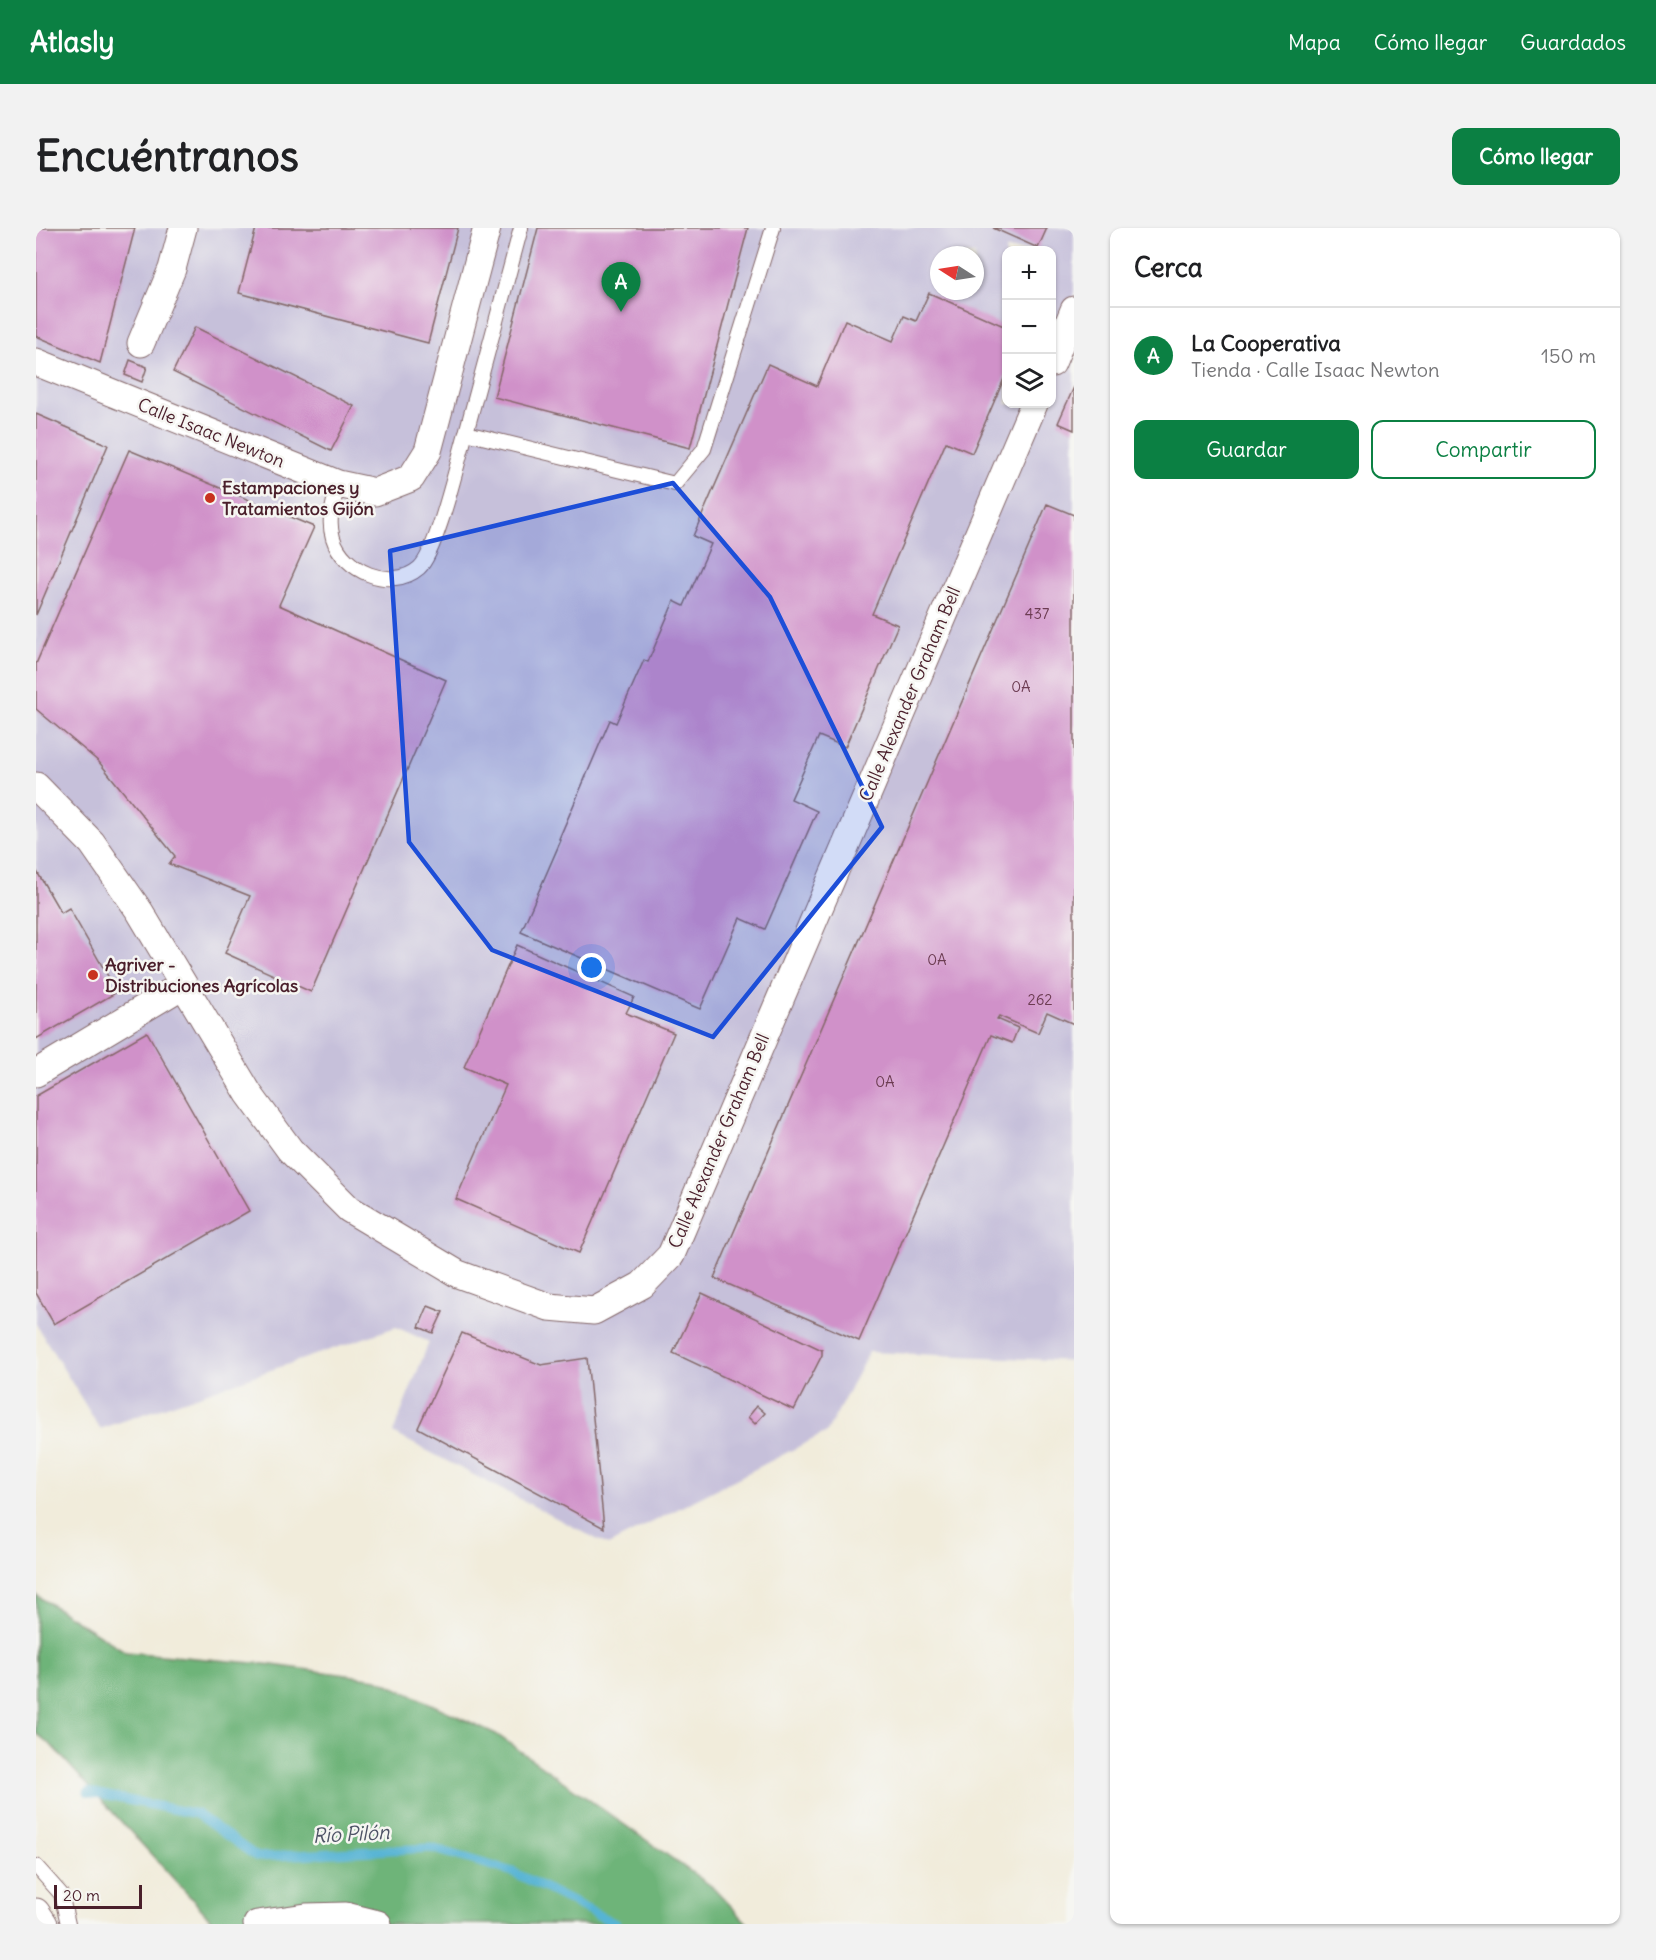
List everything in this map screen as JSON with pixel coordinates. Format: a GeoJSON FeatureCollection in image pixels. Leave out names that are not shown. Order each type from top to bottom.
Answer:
{"type":"FeatureCollection","features":[{"type":"Feature","properties":{"kind":"street"},"geometry":{"type":"LineString","coordinates":[[141,343],[172,269],[183,228]]}},
{"type":"Feature","properties":{"kind":"street","name":"Calle Isaac Newton"},"geometry":{"type":"LineString","coordinates":[[36,362],[338,484],[375,492],[411,478],[428,451],[487,228]]}},
{"type":"Feature","properties":{"kind":"street"},"geometry":{"type":"LineString","coordinates":[[1056,354],[1074,310]]}},
{"type":"Feature","properties":{"kind":"street","name":"Calle Alexander Graham Bell"},"geometry":{"type":"LineString","coordinates":[[36,786],[92,843],[140,912],[249,1094],[283,1140],[349,1209],[458,1274],[549,1307],[594,1311],[642,1285],[671,1255],[1032,408]]}},
{"type":"Feature","properties":{"kind":"street"},"geometry":{"type":"LineString","coordinates":[[36,1073],[183,985]]}},
{"type":"Feature","properties":{"kind":"street"},"geometry":{"type":"LineString","coordinates":[[36,1912],[44,1924]]}},
{"type":"Feature","properties":{"kind":"street"},"geometry":{"type":"LineString","coordinates":[[257,1924],[306,1917],[346,1916],[378,1924]]}},
{"type":"Feature","properties":{"kind":"lane"},"geometry":{"type":"LineString","coordinates":[[338,484],[329,521],[333,540],[344,557],[360,572],[381,578],[403,577],[420,567],[436,535],[521,228]]}},
{"type":"Feature","properties":{"kind":"lane"},"geometry":{"type":"LineString","coordinates":[[466,433],[675,484],[704,449],[773,228]]}},
{"type":"Feature","properties":{"kind":"lane"},"geometry":{"type":"LineString","coordinates":[[36,1866],[61,1894],[68,1924]]}},
{"type":"Feature","properties":{"kind":"highlighted area"},"geometry":{"type":"Polygon","coordinates":[[[673,483],[770,597],[882,827],[713,1037],[492,950],[409,842],[390,551],[673,483]]]}},
{"type":"Feature","properties":{"kind":"shaded area"},"geometry":{"type":"Polygon","coordinates":[[[36,228],[1074,228],[1074,1361],[869,1352],[827,1432],[608,1545],[393,1433],[429,1342],[396,1327],[100,1429],[36,1324],[36,228]]]}},
{"type":"Feature","properties":{"kind":"green space"},"geometry":{"type":"Polygon","coordinates":[[[36,1595],[126,1652],[265,1664],[377,1679],[496,1734],[714,1888],[748,1924],[378,1924],[299,1901],[245,1924],[215,1924],[51,1745],[36,1733],[36,1595]]]}},
{"type":"Feature","properties":{"kind":"building"},"geometry":{"type":"Polygon","coordinates":[[[36,228],[135,228],[100,363],[36,336],[36,228]]]}},
{"type":"Feature","properties":{"kind":"building"},"geometry":{"type":"Polygon","coordinates":[[[256,228],[458,228],[428,343],[239,293],[256,228]]]}},
{"type":"Feature","properties":{"kind":"building"},"geometry":{"type":"Polygon","coordinates":[[[538,228],[748,228],[690,448],[494,397],[538,228]]]}},
{"type":"Feature","properties":{"kind":"building"},"geometry":{"type":"Polygon","coordinates":[[[993,228],[1047,228],[1039,246],[1034,246],[993,228]]]}},
{"type":"Feature","properties":{"kind":"building"},"geometry":{"type":"Polygon","coordinates":[[[929,293],[930,300],[945,300],[1002,325],[1002,383],[972,453],[946,442],[872,614],[898,625],[845,747],[819,736],[791,799],[817,811],[765,929],[740,918],[700,1009],[521,932],[610,720],[616,723],[644,660],[648,662],[674,601],[684,606],[711,544],[693,536],[768,364],[817,386],[845,320],[893,341],[904,316],[916,321],[929,293]]]}},
{"type":"Feature","properties":{"kind":"building"},"geometry":{"type":"Polygon","coordinates":[[[195,327],[354,406],[331,451],[173,372],[195,327]]]}},
{"type":"Feature","properties":{"kind":"building"},"geometry":{"type":"Polygon","coordinates":[[[130,360],[147,367],[142,382],[125,375],[130,360]]]}},
{"type":"Feature","properties":{"kind":"building"},"geometry":{"type":"Polygon","coordinates":[[[1074,387],[1074,430],[1058,423],[1074,387]]]}},
{"type":"Feature","properties":{"kind":"building"},"geometry":{"type":"Polygon","coordinates":[[[36,414],[108,445],[36,615],[36,414]]]}},
{"type":"Feature","properties":{"kind":"building"},"geometry":{"type":"Polygon","coordinates":[[[129,450],[314,527],[279,605],[446,680],[311,992],[225,953],[250,896],[169,864],[175,856],[99,762],[36,709],[36,664],[129,450]]]}},
{"type":"Feature","properties":{"kind":"building"},"geometry":{"type":"Polygon","coordinates":[[[1047,504],[1074,515],[1074,1024],[1047,1012],[1038,1033],[999,1016],[997,1019],[1018,1028],[1012,1043],[991,1035],[859,1341],[714,1278],[1047,504]]]}},
{"type":"Feature","properties":{"kind":"building"},"geometry":{"type":"Polygon","coordinates":[[[36,870],[61,913],[69,908],[117,992],[36,1039],[36,870]]]}},
{"type":"Feature","properties":{"kind":"building"},"geometry":{"type":"Polygon","coordinates":[[[517,945],[634,997],[626,1013],[674,1033],[579,1253],[456,1199],[506,1085],[464,1067],[517,945]]]}},
{"type":"Feature","properties":{"kind":"building"},"geometry":{"type":"Polygon","coordinates":[[[147,1032],[249,1211],[54,1324],[36,1293],[36,1096],[147,1032]]]}},
{"type":"Feature","properties":{"kind":"building"},"geometry":{"type":"Polygon","coordinates":[[[702,1293],[822,1350],[822,1355],[794,1410],[673,1353],[702,1293]]]}},
{"type":"Feature","properties":{"kind":"building"},"geometry":{"type":"Polygon","coordinates":[[[428,1306],[443,1312],[433,1333],[419,1327],[428,1306]]]}},
{"type":"Feature","properties":{"kind":"building"},"geometry":{"type":"Polygon","coordinates":[[[462,1333],[541,1365],[587,1358],[604,1528],[418,1428],[462,1333]]]}},
{"type":"Feature","properties":{"kind":"building"},"geometry":{"type":"Polygon","coordinates":[[[757,1406],[765,1413],[755,1424],[748,1417],[757,1406]]]}},
{"type":"Feature","properties":{"kind":"waterway","name":"Río Pilón"},"geometry":{"type":"LineString","coordinates":[[88,1792],[197,1814],[257,1857],[431,1848],[513,1872],[616,1924]]}},
{"type":"Feature","properties":{"kind":"place","name":"La Cooperativa"},"geometry":{"type":"Point","coordinates":[621,312]}},
{"type":"Feature","properties":{"kind":"place","name":"Estampaciones y Tratamientos Gijón"},"geometry":{"type":"Point","coordinates":[210,498]}},
{"type":"Feature","properties":{"kind":"place","name":"Agriver - Distribuciones Agrícolas"},"geometry":{"type":"Point","coordinates":[93,975]}}]}
